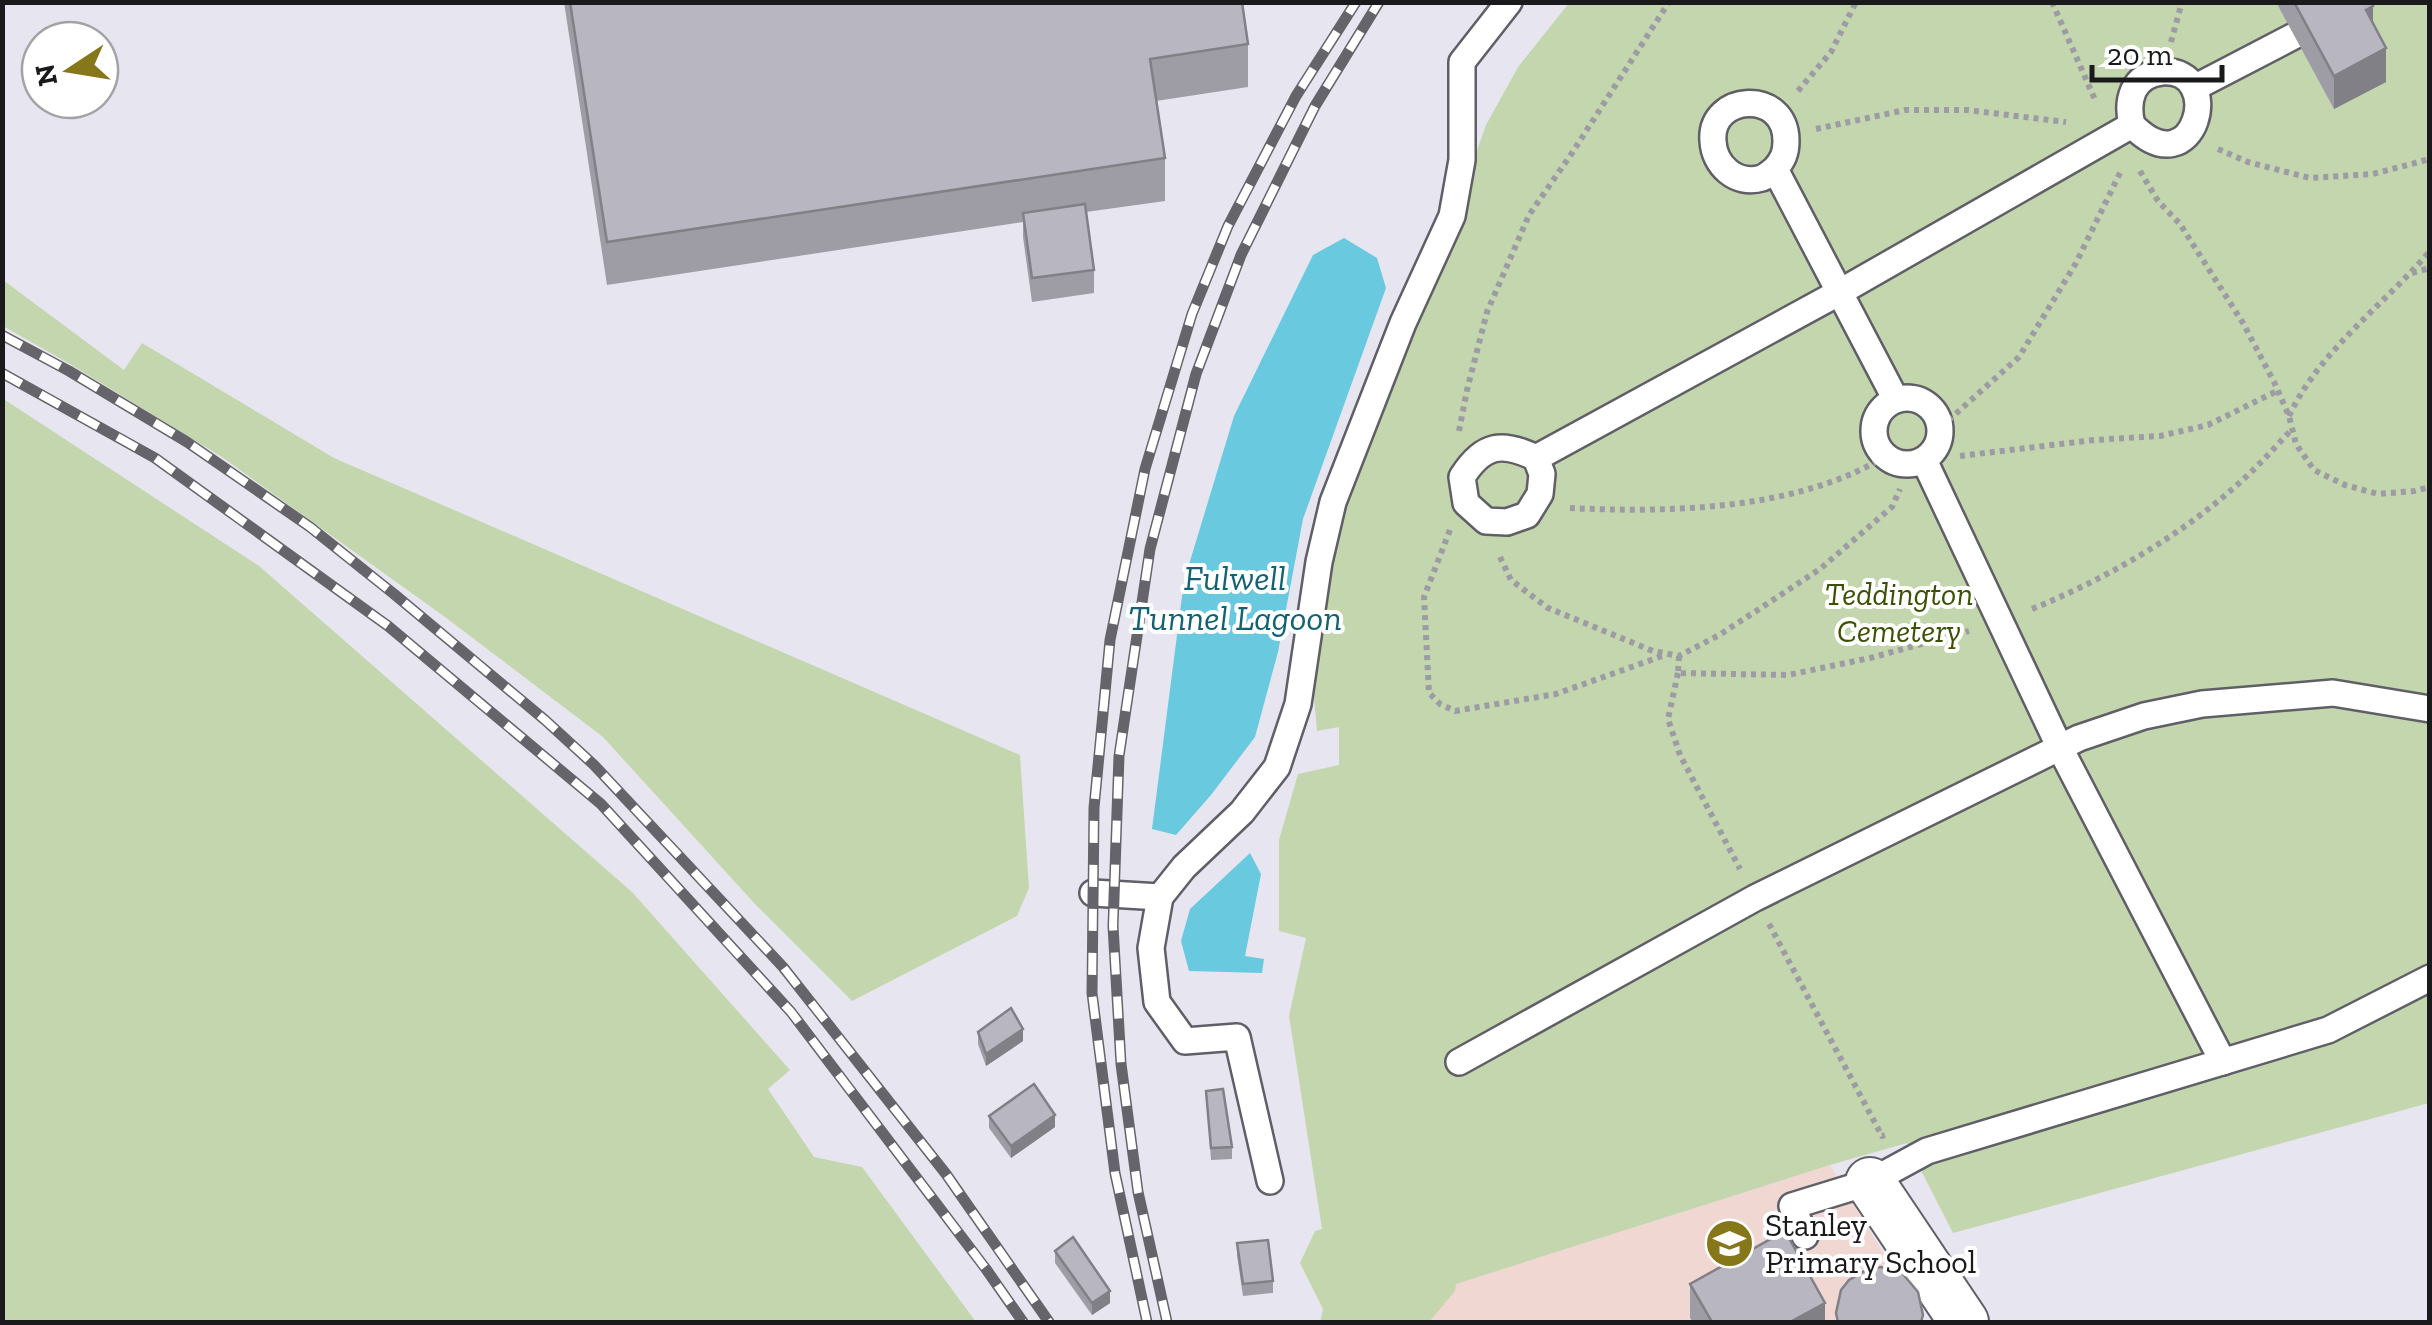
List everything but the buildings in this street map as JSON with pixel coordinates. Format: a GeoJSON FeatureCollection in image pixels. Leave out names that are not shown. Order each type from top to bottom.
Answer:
{"type":"FeatureCollection","features":[{"type":"Feature","properties":{"kind":"street"},"geometry":{"type":"LineString","coordinates":[[1870,1182],[1964,1322]]}},
{"type":"Feature","properties":{"kind":"lane"},"geometry":{"type":"LineString","coordinates":[[1270,1181],[1238,1037],[1185,1041],[1157,1002],[1151,948],[1160,897],[1184,867],[1242,812],[1277,766],[1298,704],[1319,562],[1333,502],[1403,323],[1452,216],[1462,160],[1462,62],[1510,2]]}},
{"type":"Feature","properties":{"kind":"lane"},"geometry":{"type":"LineString","coordinates":[[2194,88],[2294,36]]}},
{"type":"Feature","properties":{"kind":"lane"},"geometry":{"type":"LineString","coordinates":[[1536,458],[2126,137],[2174,143],[2188,135],[2198,119],[2200,109],[2194,88],[2174,74],[2146,76],[2131,93],[2126,137]]}},
{"type":"Feature","properties":{"kind":"lane"},"geometry":{"type":"LineString","coordinates":[[1740,104],[1764,105],[1782,125],[1786,153],[1776,169],[1762,178],[1742,179],[1725,170],[1714,155],[1712,134],[1726,111],[1740,104]]}},
{"type":"Feature","properties":{"kind":"lane"},"geometry":{"type":"LineString","coordinates":[[1776,169],[1896,400]]}},
{"type":"Feature","properties":{"kind":"lane"},"geometry":{"type":"LineString","coordinates":[[1928,450],[1900,464],[1881,452],[1875,441],[1874,424],[1882,408],[1908,398],[1920,400],[1938,415],[1928,450],[2060,748],[2222,1062]]}},
{"type":"Feature","properties":{"kind":"lane"},"geometry":{"type":"LineString","coordinates":[[1493,448],[1517,448],[1536,458],[1542,474],[1540,494],[1527,514],[1507,522],[1492,522],[1466,504],[1462,476],[1473,459],[1493,448]]}},
{"type":"Feature","properties":{"kind":"lane"},"geometry":{"type":"LineString","coordinates":[[1458,1062],[1755,898],[2079,738],[2144,716],[2202,704],[2332,693],[2430,709]]}},
{"type":"Feature","properties":{"kind":"lane"},"geometry":{"type":"LineString","coordinates":[[1093,893],[1160,897]]}},
{"type":"Feature","properties":{"kind":"lane"},"geometry":{"type":"LineString","coordinates":[[1805,1236],[1792,1206],[1870,1182],[1927,1151],[2328,1030],[2430,978]]}},
{"type":"Feature","properties":{"kind":"path"},"geometry":{"type":"LineString","coordinates":[[1462,476],[1457,441],[1466,390],[1487,312],[1528,215],[1572,154],[1669,2]]}},
{"type":"Feature","properties":{"kind":"path"},"geometry":{"type":"LineString","coordinates":[[1782,125],[1831,52],[1856,2]]}},
{"type":"Feature","properties":{"kind":"path"},"geometry":{"type":"LineString","coordinates":[[2052,2],[2098,108],[2126,137],[2158,201],[2180,224],[2243,323],[2288,416],[2296,444],[2314,470],[2345,486],[2378,494],[2430,487]]}},
{"type":"Feature","properties":{"kind":"path"},"geometry":{"type":"LineString","coordinates":[[1782,125],[1844,122],[1905,110],[1967,110],[2089,126],[2126,137]]}},
{"type":"Feature","properties":{"kind":"path"},"geometry":{"type":"LineString","coordinates":[[2188,135],[2248,162],[2310,178],[2373,174],[2430,159]]}},
{"type":"Feature","properties":{"kind":"path"},"geometry":{"type":"LineString","coordinates":[[1492,522],[1498,552],[1511,580],[1548,608],[1653,652],[1678,656],[1721,634],[1820,569],[1892,507],[1928,450],[2019,358],[2076,262],[2116,184],[2126,137]]}},
{"type":"Feature","properties":{"kind":"path"},"geometry":{"type":"LineString","coordinates":[[2288,416],[2330,355],[2430,252]]}},
{"type":"Feature","properties":{"kind":"path"},"geometry":{"type":"LineString","coordinates":[[2410,273],[2430,268]]}},
{"type":"Feature","properties":{"kind":"path"},"geometry":{"type":"LineString","coordinates":[[1928,450],[1960,456],[2160,436],[2208,425],[2277,391]]}},
{"type":"Feature","properties":{"kind":"path"},"geometry":{"type":"LineString","coordinates":[[1534,503],[1664,510],[1752,500],[1815,487],[1863,470],[1886,456]]}},
{"type":"Feature","properties":{"kind":"path"},"geometry":{"type":"LineString","coordinates":[[1466,504],[1446,538],[1424,598],[1429,693],[1440,704],[1455,710],[1556,694],[1668,654]]}},
{"type":"Feature","properties":{"kind":"shaded area","name":"Stanley Primary School"},"geometry":{"type":"Polygon","coordinates":[[[1830,1165],[1925,1322],[1336,1322],[1830,1165]]]}},
{"type":"Feature","properties":{"kind":"green space","name":"Teddington Cemetery"},"geometry":{"type":"Polygon","coordinates":[[[1569,3],[2429,3],[2429,1103],[1953,1233],[1907,1143],[1456,1284],[1455,1291],[1429,1322],[1320,1322],[1323,1309],[1300,1263],[1315,1231],[1322,1229],[1289,1016],[1306,938],[1279,931],[1279,840],[1298,774],[1339,765],[1339,727],[1317,731],[1313,687],[1340,522],[1387,385],[1430,282],[1486,125],[1518,67],[1569,3]]]}},
{"type":"Feature","properties":{"kind":"green space"},"geometry":{"type":"Polygon","coordinates":[[[3,280],[124,370],[142,343],[334,458],[1020,755],[1029,888],[1017,916],[852,1001],[755,904],[603,737],[445,617],[222,457],[3,326],[3,280]]]}},
{"type":"Feature","properties":{"kind":"green space"},"geometry":{"type":"Polygon","coordinates":[[[2,398],[259,566],[632,892],[790,1070],[768,1089],[814,1157],[862,1167],[976,1322],[3,1322],[2,398]]]}},
{"type":"Feature","properties":{"kind":"water","name":"Fulwell Tunnel Lagoon"},"geometry":{"type":"Polygon","coordinates":[[[1344,238],[1377,258],[1386,288],[1303,519],[1278,652],[1255,737],[1176,835],[1152,829],[1184,581],[1234,416],[1313,255],[1344,238]]]}},
{"type":"Feature","properties":{"kind":"water"},"geometry":{"type":"Polygon","coordinates":[[[1250,853],[1261,874],[1245,956],[1264,959],[1262,973],[1189,971],[1181,941],[1190,909],[1250,853]]]}},
{"type":"Feature","properties":{"kind":"railway"},"geometry":{"type":"LineString","coordinates":[[1147,1322],[1115,1173],[1092,993],[1094,808],[1110,640],[1145,469],[1192,314],[1228,226],[1296,96],[1356,2]]}},
{"type":"Feature","properties":{"kind":"railway"},"geometry":{"type":"LineString","coordinates":[[1167,1322],[1138,1192],[1121,1064],[1113,926],[1119,756],[1150,549],[1196,374],[1241,255],[1315,106],[1379,2]]}},
{"type":"Feature","properties":{"kind":"railway"},"geometry":{"type":"LineString","coordinates":[[2,335],[187,442],[310,527],[545,720],[594,765],[783,967],[946,1174],[1049,1322]]}},
{"type":"Feature","properties":{"kind":"railway"},"geometry":{"type":"LineString","coordinates":[[2,373],[155,458],[388,626],[601,804],[791,1012],[1023,1322]]}},
{"type":"Feature","properties":{"kind":"place","name":"Stanley Primary School"},"geometry":{"type":"Point","coordinates":[1730,1243]}}]}
